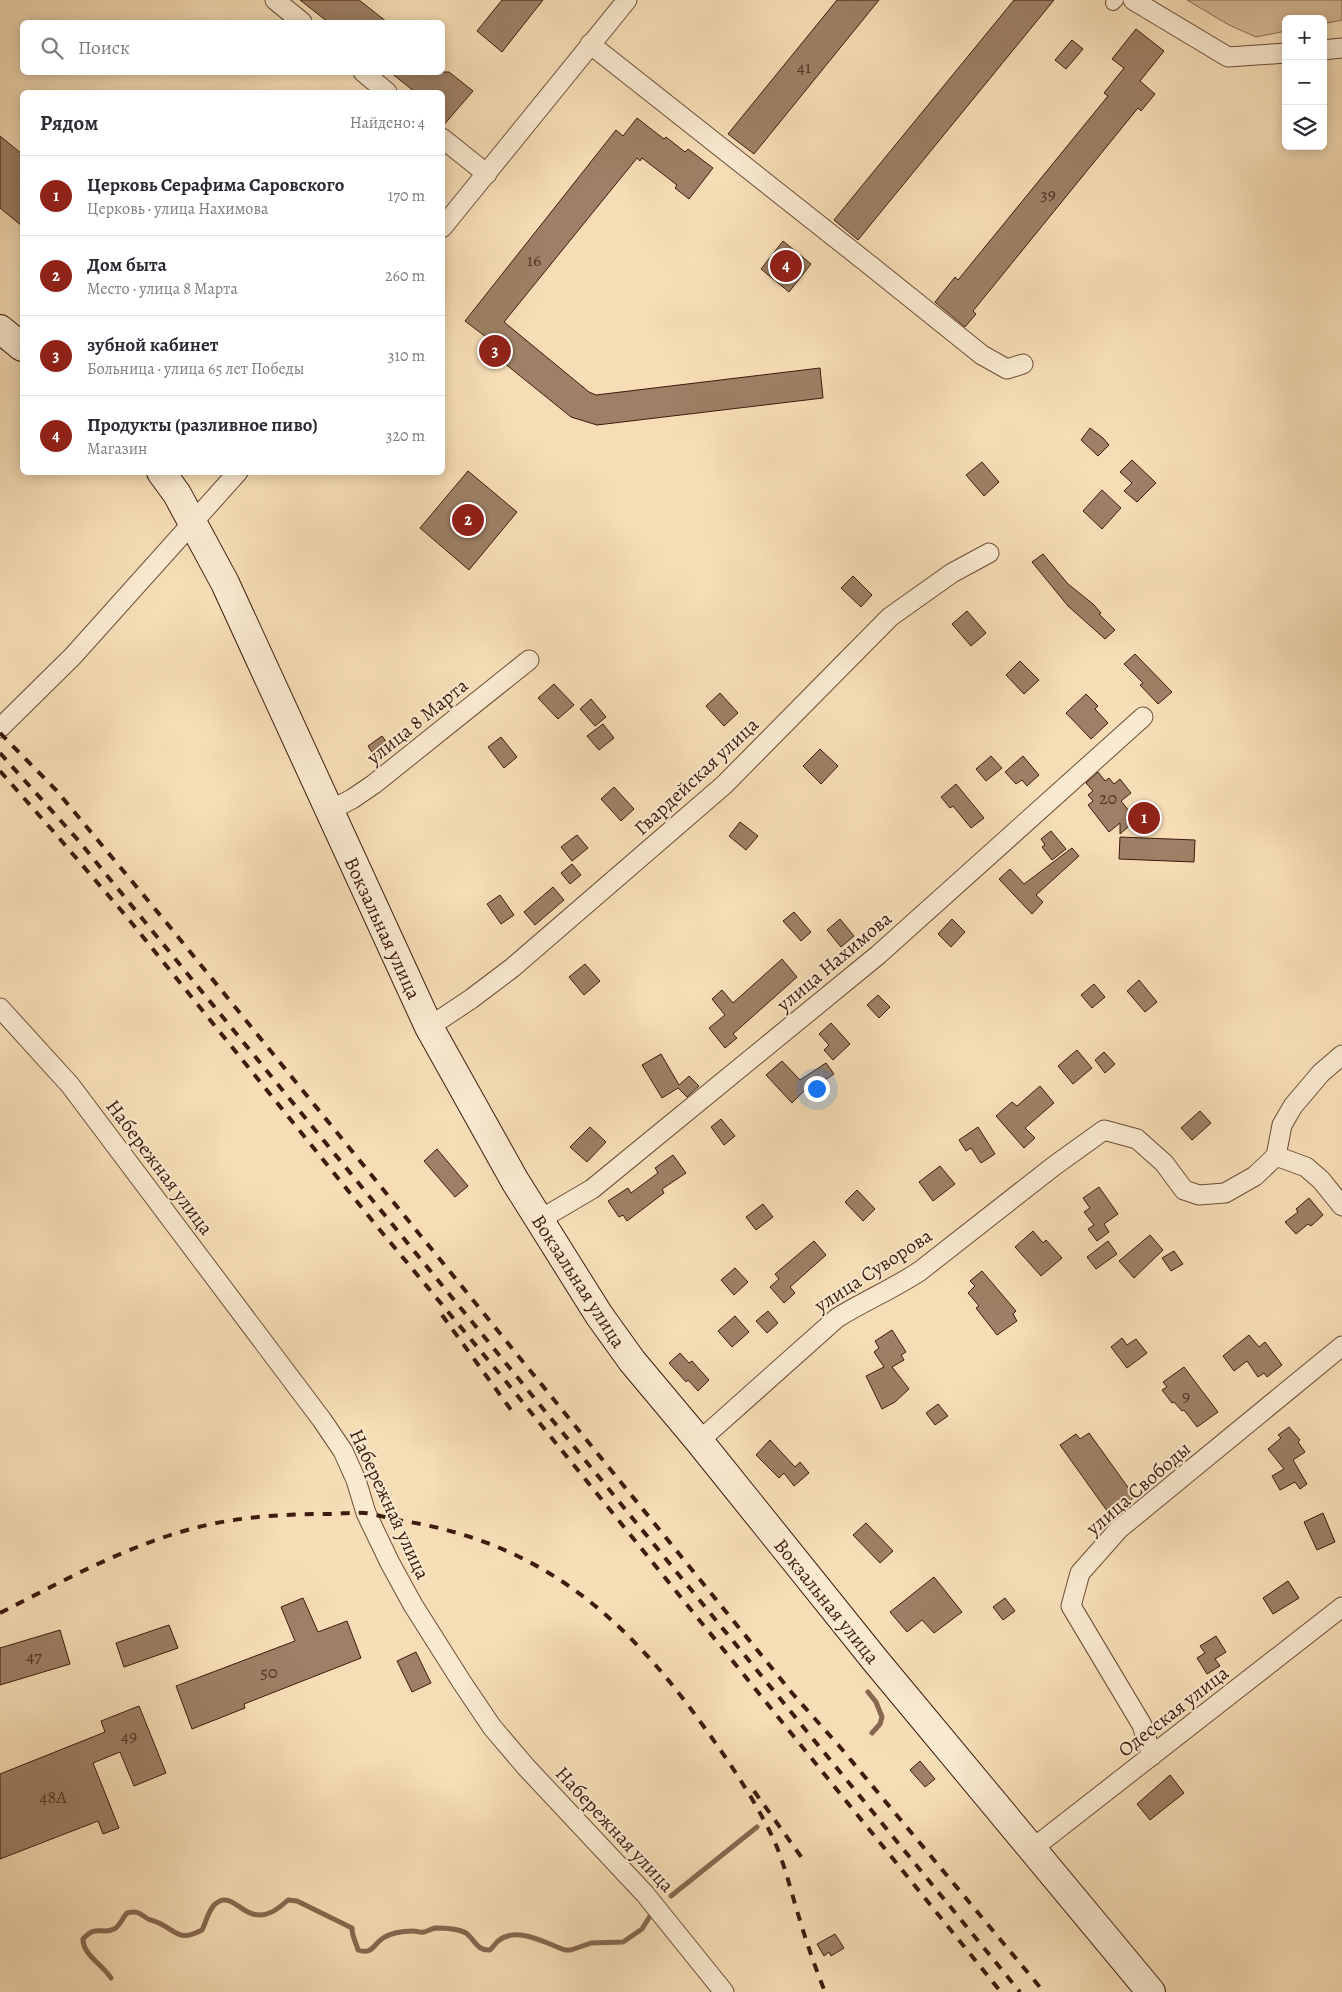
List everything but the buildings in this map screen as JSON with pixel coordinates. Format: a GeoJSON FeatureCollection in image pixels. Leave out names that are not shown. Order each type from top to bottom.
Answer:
{"type":"FeatureCollection","features":[{"type":"Feature","properties":{"kind":"main road"},"geometry":{"type":"LineString","coordinates":[[0,329],[20,345]]}},
{"type":"Feature","properties":{"kind":"main road","name":"Вокзальная улица"},"geometry":{"type":"LineString","coordinates":[[163,475],[178,494],[225,583],[428,1027],[487,1134],[599,1315],[632,1361],[875,1660],[1151,1992]]}},
{"type":"Feature","properties":{"kind":"street"},"geometry":{"type":"LineString","coordinates":[[275,0],[300,20]]}},
{"type":"Feature","properties":{"kind":"street"},"geometry":{"type":"LineString","coordinates":[[445,224],[627,0]]}},
{"type":"Feature","properties":{"kind":"street"},"geometry":{"type":"LineString","coordinates":[[1134,0],[1228,57],[1282,53]]}},
{"type":"Feature","properties":{"kind":"street"},"geometry":{"type":"LineString","coordinates":[[590,44],[982,356],[1006,369],[1023,364]]}},
{"type":"Feature","properties":{"kind":"street"},"geometry":{"type":"LineString","coordinates":[[1327,50],[1342,48]]}},
{"type":"Feature","properties":{"kind":"street"},"geometry":{"type":"LineString","coordinates":[[367,75],[385,90]]}},
{"type":"Feature","properties":{"kind":"street"},"geometry":{"type":"LineString","coordinates":[[445,140],[487,174]]}},
{"type":"Feature","properties":{"kind":"street"},"geometry":{"type":"LineString","coordinates":[[0,728],[73,656],[235,475]]}},
{"type":"Feature","properties":{"kind":"street","name":"Гвардейская улица"},"geometry":{"type":"LineString","coordinates":[[428,1027],[471,999],[512,968],[724,785],[862,644],[890,618],[952,573],[989,553]]}},
{"type":"Feature","properties":{"kind":"street","name":"улица 8 Марта"},"geometry":{"type":"LineString","coordinates":[[329,811],[352,799],[374,784],[529,660]]}},
{"type":"Feature","properties":{"kind":"street","name":"улица Нахимова"},"geometry":{"type":"LineString","coordinates":[[539,1220],[592,1189],[878,955],[1143,717]]}},
{"type":"Feature","properties":{"kind":"street","name":"Набережная улица"},"geometry":{"type":"LineString","coordinates":[[0,1008],[70,1084],[322,1420],[343,1451],[356,1480],[366,1513],[413,1605],[492,1727],[533,1774],[645,1894],[724,1992]]}},
{"type":"Feature","properties":{"kind":"street"},"geometry":{"type":"LineString","coordinates":[[1342,1056],[1321,1073],[1293,1106],[1282,1125],[1276,1156],[1306,1167],[1321,1180],[1342,1206]]}},
{"type":"Feature","properties":{"kind":"street","name":"улица Суворова"},"geometry":{"type":"LineString","coordinates":[[698,1441],[837,1318],[897,1286],[920,1271],[1054,1166],[1104,1130],[1136,1139],[1164,1163],[1184,1190],[1199,1195],[1225,1193],[1255,1176],[1276,1156]]}},
{"type":"Feature","properties":{"kind":"street","name":"улица Свободы"},"geometry":{"type":"LineString","coordinates":[[1152,1756],[1142,1725],[1070,1606],[1080,1573],[1119,1529],[1342,1346]]}},
{"type":"Feature","properties":{"kind":"street","name":"Одесская улица"},"geometry":{"type":"LineString","coordinates":[[1032,1849],[1342,1607]]}},
{"type":"Feature","properties":{"kind":"shaded area"},"geometry":{"type":"Polygon","coordinates":[[[1187,0],[1342,0],[1342,20],[1327,23],[1327,15],[1282,15],[1282,32],[1256,37],[1229,25],[1187,0]]]}},
{"type":"Feature","properties":{"kind":"waterway"},"geometry":{"type":"LineString","coordinates":[[868,1692],[876,1702],[882,1717],[880,1724],[872,1733]]}},
{"type":"Feature","properties":{"kind":"waterway"},"geometry":{"type":"LineString","coordinates":[[671,1896],[757,1827]]}},
{"type":"Feature","properties":{"kind":"waterway"},"geometry":{"type":"LineString","coordinates":[[111,1978],[86,1950],[83,1939],[92,1932],[110,1931],[118,1926],[127,1913],[134,1912],[158,1922],[179,1934],[194,1934],[202,1930],[214,1905],[224,1900],[258,1915],[268,1914],[288,1900],[297,1901],[352,1928],[358,1950],[363,1951],[369,1950],[383,1938],[393,1934],[409,1931],[423,1932],[435,1928],[451,1929],[466,1933],[479,1947],[486,1950],[490,1950],[498,1941],[514,1935],[532,1937],[565,1950],[571,1950],[591,1943],[623,1942],[642,1929],[650,1916]]}},
{"type":"Feature","properties":{"kind":"railway"},"geometry":{"type":"LineString","coordinates":[[0,733],[56,790],[170,927],[792,1693],[840,1747],[1044,1992]]}},
{"type":"Feature","properties":{"kind":"railway"},"geometry":{"type":"LineString","coordinates":[[0,753],[78,840],[1020,1992]]}},
{"type":"Feature","properties":{"kind":"railway"},"geometry":{"type":"LineString","coordinates":[[0,771],[126,916],[1001,1992]]}},
{"type":"Feature","properties":{"kind":"railway"},"geometry":{"type":"LineString","coordinates":[[442,1315],[514,1414]]}},
{"type":"Feature","properties":{"kind":"railway"},"geometry":{"type":"LineString","coordinates":[[0,1613],[93,1566],[141,1545],[191,1529],[241,1519],[365,1513],[446,1530],[491,1544],[532,1563],[570,1587],[605,1614],[638,1646],[669,1681],[699,1720],[738,1776],[772,1836],[783,1865],[807,1944],[825,1992]]}},
{"type":"Feature","properties":{"kind":"railway"},"geometry":{"type":"LineString","coordinates":[[754,1791],[802,1858]]}},
{"type":"Feature","properties":{"kind":"place","name":"Продукты (разливное пиво)"},"geometry":{"type":"Point","coordinates":[786,266]}},
{"type":"Feature","properties":{"kind":"place","name":"зубной кабинет"},"geometry":{"type":"Point","coordinates":[495,351]}},
{"type":"Feature","properties":{"kind":"place","name":"Дом быта"},"geometry":{"type":"Point","coordinates":[468,520]}},
{"type":"Feature","properties":{"kind":"place","name":"Церковь Серафима Саровского"},"geometry":{"type":"Point","coordinates":[1144,818]}}]}
